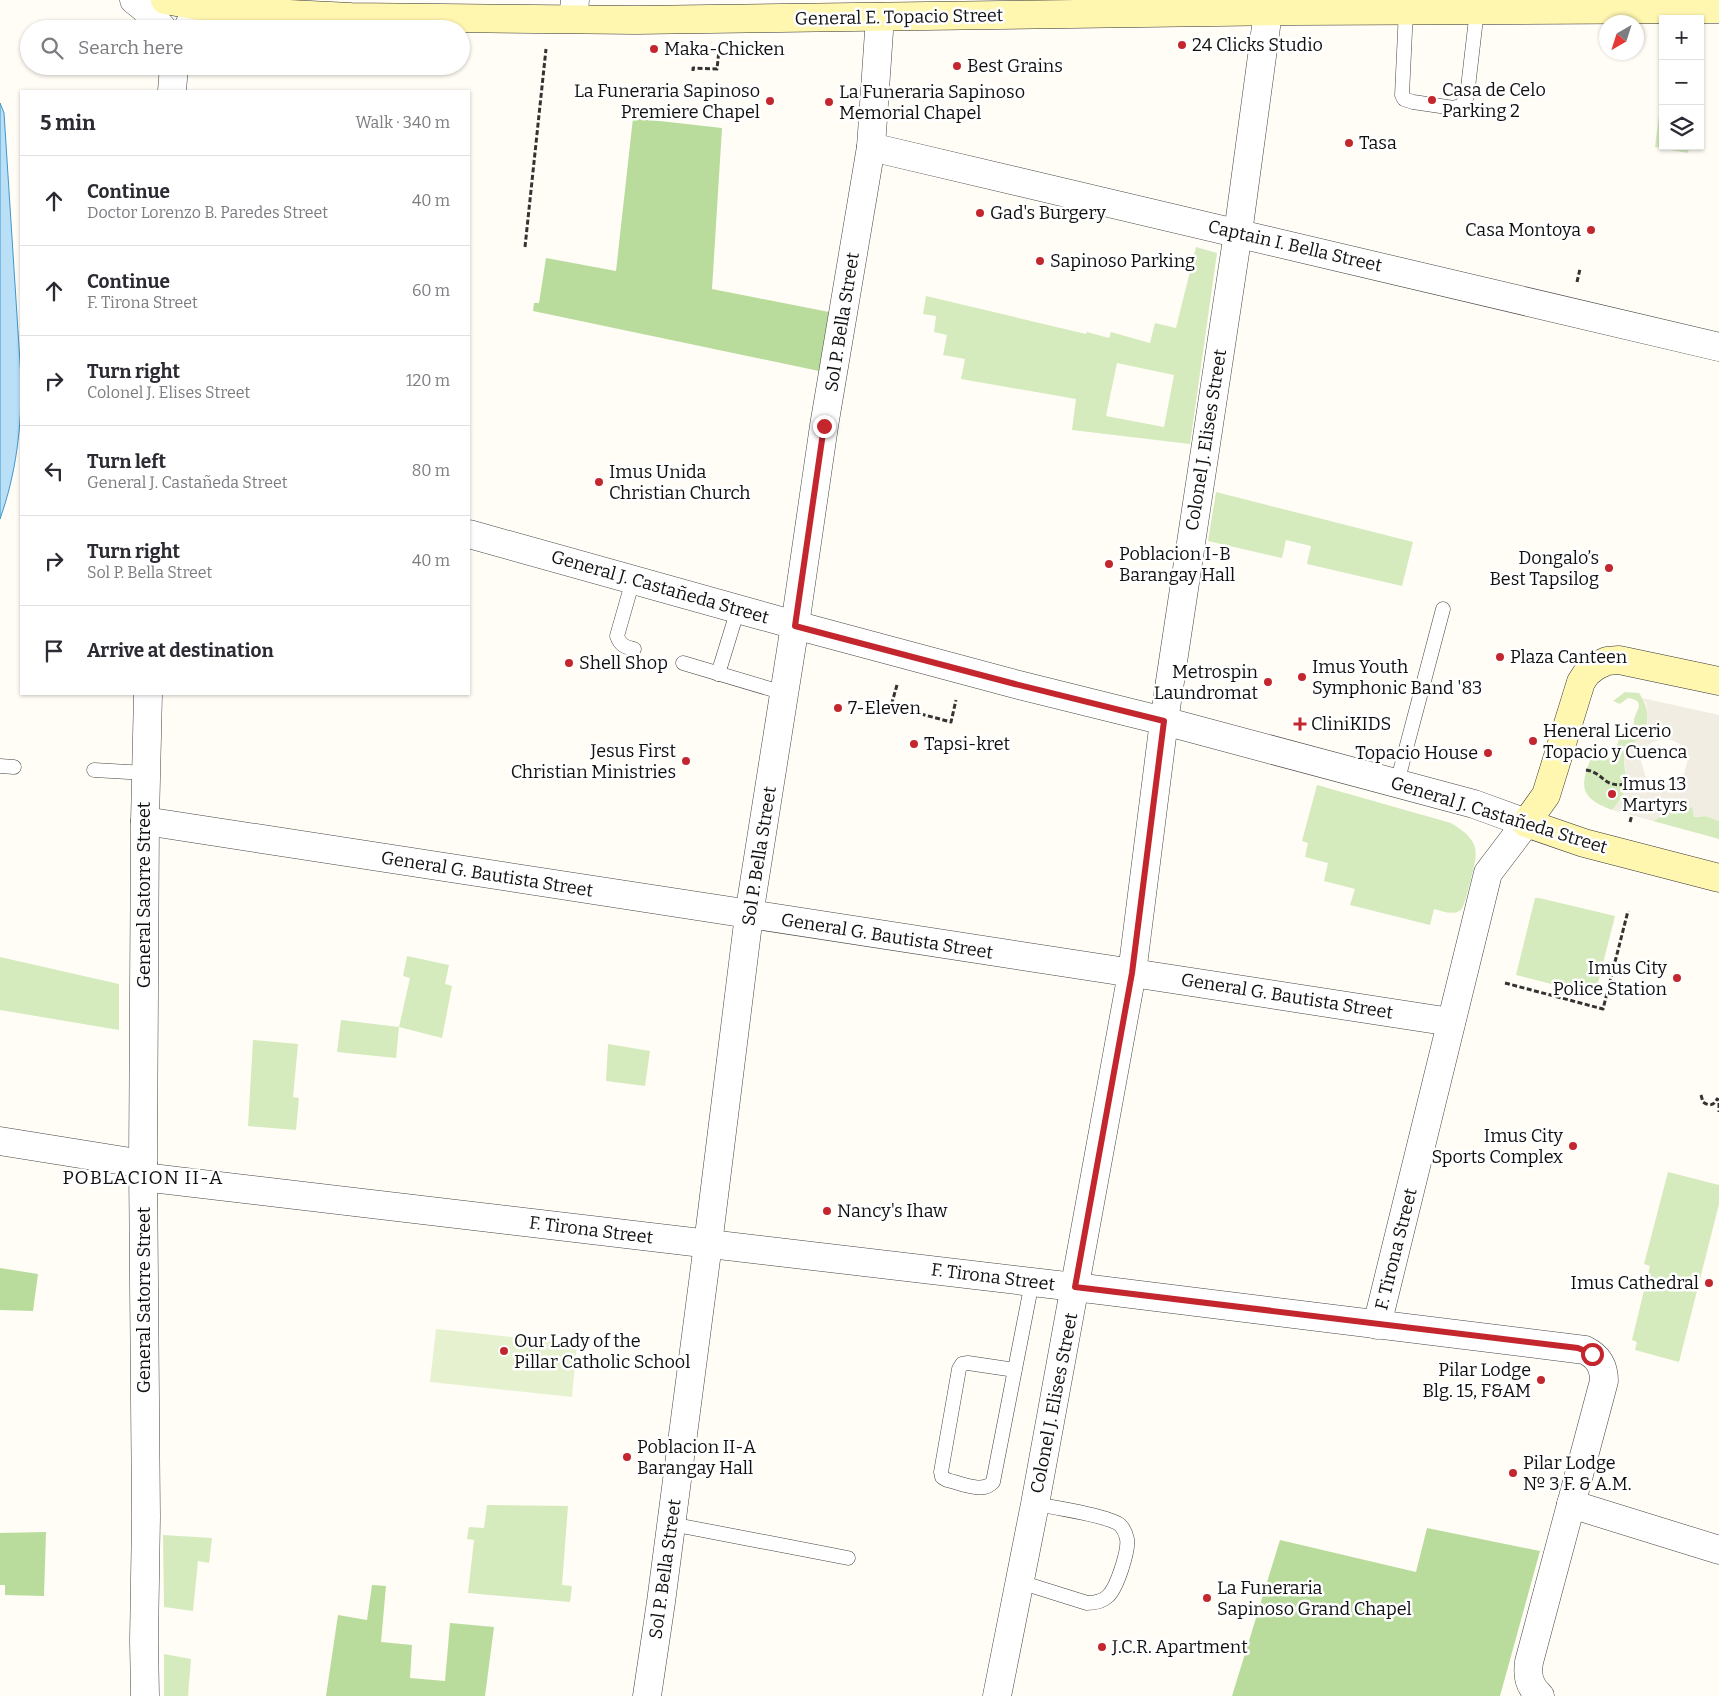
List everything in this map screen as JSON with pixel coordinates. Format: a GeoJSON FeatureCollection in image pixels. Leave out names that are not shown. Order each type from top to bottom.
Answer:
{"type":"FeatureCollection","features":[{"type":"Feature","properties":{"kind":"main road","name":"General E. Topacio Street"},"geometry":{"type":"LineString","coordinates":[[167,0],[206,7],[269,13],[353,8],[574,9],[636,20],[880,17],[914,8],[1268,12],[1719,9]]}},
{"type":"Feature","properties":{"kind":"main road","name":"F. Tirona Street"},"geometry":{"type":"LineString","coordinates":[[1526,822],[1546,795],[1577,692],[1587,673],[1596,666],[1607,661],[1625,661],[1719,681]]}},
{"type":"Feature","properties":{"kind":"main road","name":"General J. Castañeda Street"},"geometry":{"type":"LineString","coordinates":[[1526,822],[1584,843],[1719,878]]}},
{"type":"Feature","properties":{"kind":"street"},"geometry":{"type":"LineString","coordinates":[[134,0],[155,20]]}},
{"type":"Feature","properties":{"kind":"street"},"geometry":{"type":"LineString","coordinates":[[192,20],[206,7]]}},
{"type":"Feature","properties":{"kind":"street","name":"Colonel J. Elises Street"},"geometry":{"type":"LineString","coordinates":[[997,1696],[1035,1504],[1132,973],[1164,721],[1238,233],[1268,12]]}},
{"type":"Feature","properties":{"kind":"street","name":"Sol P. Bella Street"},"geometry":{"type":"LineString","coordinates":[[647,1696],[708,1244],[749,915],[795,626],[824,426],[871,147],[880,17]]}},
{"type":"Feature","properties":{"kind":"street"},"geometry":{"type":"LineString","coordinates":[[172,90],[173,75]]}},
{"type":"Feature","properties":{"kind":"street","name":"Captain I. Bella Street"},"geometry":{"type":"LineString","coordinates":[[871,147],[1719,347]]}},
{"type":"Feature","properties":{"kind":"street","name":"General J. Castañeda Street"},"geometry":{"type":"LineString","coordinates":[[470,534],[795,626],[1397,783],[1474,804],[1526,822]]}},
{"type":"Feature","properties":{"kind":"street","name":"General Satorre Street"},"geometry":{"type":"LineString","coordinates":[[145,1696],[144,821],[148,695]]}},
{"type":"Feature","properties":{"kind":"street","name":"General G. Bautista Street"},"geometry":{"type":"LineString","coordinates":[[144,821],[1451,1022]]}},
{"type":"Feature","properties":{"kind":"street","name":"F. Tirona Street"},"geometry":{"type":"LineString","coordinates":[[0,1141],[143,1170],[708,1244],[1377,1324],[1488,873],[1526,822]]}},
{"type":"Feature","properties":{"kind":"street"},"geometry":{"type":"LineString","coordinates":[[1377,1324],[1578,1348],[1592,1354],[1602,1365],[1604,1381],[1529,1662],[1528,1673],[1535,1690]]}},
{"type":"Feature","properties":{"kind":"street"},"geometry":{"type":"LineString","coordinates":[[1571,1504],[1719,1550]]}},
{"type":"Feature","properties":{"kind":"lane"},"geometry":{"type":"LineString","coordinates":[[1406,10],[1402,95],[1408,101],[1454,108],[1462,105],[1467,96],[1477,10]]}},
{"type":"Feature","properties":{"kind":"lane"},"geometry":{"type":"LineString","coordinates":[[633,580],[618,636],[619,642],[634,649]]}},
{"type":"Feature","properties":{"kind":"lane"},"geometry":{"type":"LineString","coordinates":[[718,674],[738,609]]}},
{"type":"Feature","properties":{"kind":"lane"},"geometry":{"type":"LineString","coordinates":[[1397,783],[1443,609]]}},
{"type":"Feature","properties":{"kind":"lane"},"geometry":{"type":"LineString","coordinates":[[683,663],[784,693]]}},
{"type":"Feature","properties":{"kind":"lane"},"geometry":{"type":"LineString","coordinates":[[94,770],[146,773]]}},
{"type":"Feature","properties":{"kind":"lane"},"geometry":{"type":"LineString","coordinates":[[1015,1370],[968,1363],[962,1364],[959,1369],[941,1472],[942,1477],[947,1480],[982,1488],[989,1487],[993,1482],[1015,1370],[1032,1282]]}},
{"type":"Feature","properties":{"kind":"lane"},"geometry":{"type":"LineString","coordinates":[[1020,1582],[1087,1603],[1095,1603],[1109,1595],[1114,1588],[1126,1549],[1125,1531],[1115,1522],[1035,1504]]}},
{"type":"Feature","properties":{"kind":"lane"},"geometry":{"type":"LineString","coordinates":[[671,1524],[848,1558]]}},
{"type":"Feature","properties":{"kind":"path"},"geometry":{"type":"LineString","coordinates":[[693,71],[693,68],[717,69],[718,52]]}},
{"type":"Feature","properties":{"kind":"path"},"geometry":{"type":"LineString","coordinates":[[525,247],[545,57]]}},
{"type":"Feature","properties":{"kind":"path"},"geometry":{"type":"LineString","coordinates":[[907,710],[951,722],[957,695]]}},
{"type":"Feature","properties":{"kind":"path"},"geometry":{"type":"LineString","coordinates":[[1582,770],[1594,772],[1611,785],[1626,784]]}},
{"type":"Feature","properties":{"kind":"path"},"geometry":{"type":"LineString","coordinates":[[1630,822],[1632,815]]}},
{"type":"Feature","properties":{"kind":"path"},"geometry":{"type":"LineString","coordinates":[[1506,983],[1603,1009],[1628,911]]}},
{"type":"Feature","properties":{"kind":"path"},"geometry":{"type":"LineString","coordinates":[[1701,1095],[1703,1102],[1707,1105],[1716,1103],[1717,1099],[1719,1102],[1719,1112]]}},
{"type":"Feature","properties":{"kind":"green space"},"geometry":{"type":"Polygon","coordinates":[[[1659,115],[1659,148],[1655,147],[1659,115]]]}},
{"type":"Feature","properties":{"kind":"green space"},"geometry":{"type":"Polygon","coordinates":[[[633,118],[722,128],[712,289],[829,312],[819,371],[533,311],[534,303],[539,303],[546,258],[616,271],[633,118]]]}},
{"type":"Feature","properties":{"kind":"green space"},"geometry":{"type":"Polygon","coordinates":[[[1672,150],[1688,150],[1688,153],[1672,150]]]}},
{"type":"Feature","properties":{"kind":"green space"},"geometry":{"type":"Polygon","coordinates":[[[1196,247],[1217,253],[1190,444],[1072,430],[1076,399],[961,379],[965,359],[943,355],[947,335],[934,332],[936,316],[923,314],[926,296],[1109,338],[1111,332],[1150,343],[1155,323],[1176,328],[1196,247]],[[1117,363],[1106,416],[1164,427],[1174,375],[1117,363]]]}},
{"type":"Feature","properties":{"kind":"green space"},"geometry":{"type":"Polygon","coordinates":[[[1216,492],[1413,542],[1402,586],[1307,564],[1311,546],[1286,540],[1282,558],[1208,541],[1216,492]]]}},
{"type":"Feature","properties":{"kind":"green space"},"geometry":{"type":"Polygon","coordinates":[[[1625,692],[1639,693],[1643,699],[1648,717],[1645,729],[1626,754],[1624,760],[1626,784],[1624,792],[1612,810],[1592,800],[1584,788],[1584,781],[1593,753],[1612,759],[1620,737],[1626,740],[1632,734],[1639,703],[1634,699],[1628,698],[1620,704],[1613,701],[1625,692]]]}},
{"type":"Feature","properties":{"kind":"green space"},"geometry":{"type":"Polygon","coordinates":[[[1317,785],[1451,823],[1468,836],[1473,842],[1476,855],[1470,883],[1461,910],[1451,913],[1434,909],[1430,925],[1350,905],[1355,889],[1324,881],[1328,863],[1305,857],[1308,843],[1302,841],[1317,785]]]}},
{"type":"Feature","properties":{"kind":"green space"},"geometry":{"type":"Polygon","coordinates":[[[1693,807],[1694,817],[1706,816],[1719,821],[1719,839],[1653,821],[1672,811],[1693,807]]]}},
{"type":"Feature","properties":{"kind":"green space"},"geometry":{"type":"Polygon","coordinates":[[[1535,898],[1615,916],[1595,995],[1516,975],[1535,898]]]}},
{"type":"Feature","properties":{"kind":"green space"},"geometry":{"type":"Polygon","coordinates":[[[407,956],[449,965],[445,984],[452,986],[442,1038],[399,1027],[410,978],[403,976],[407,956]]]}},
{"type":"Feature","properties":{"kind":"green space"},"geometry":{"type":"Polygon","coordinates":[[[0,957],[119,984],[119,1030],[0,1010],[0,957]]]}},
{"type":"Feature","properties":{"kind":"green space"},"geometry":{"type":"Polygon","coordinates":[[[341,1020],[399,1027],[396,1058],[337,1052],[341,1020]]]}},
{"type":"Feature","properties":{"kind":"green space"},"geometry":{"type":"Polygon","coordinates":[[[253,1040],[298,1044],[293,1097],[299,1098],[296,1130],[248,1126],[253,1040]]]}},
{"type":"Feature","properties":{"kind":"green space"},"geometry":{"type":"Polygon","coordinates":[[[608,1044],[650,1051],[645,1086],[606,1081],[608,1044]]]}},
{"type":"Feature","properties":{"kind":"green space"},"geometry":{"type":"Polygon","coordinates":[[[1668,1172],[1719,1185],[1719,1204],[1679,1362],[1635,1350],[1637,1342],[1632,1340],[1650,1266],[1644,1264],[1668,1172]]]}},
{"type":"Feature","properties":{"kind":"green space"},"geometry":{"type":"Polygon","coordinates":[[[0,1268],[38,1274],[33,1311],[0,1310],[0,1268]]]}},
{"type":"Feature","properties":{"kind":"green space"},"geometry":{"type":"Polygon","coordinates":[[[436,1329],[577,1344],[572,1397],[430,1382],[436,1329]]]}},
{"type":"Feature","properties":{"kind":"green space"},"geometry":{"type":"Polygon","coordinates":[[[487,1505],[568,1506],[562,1585],[572,1586],[570,1602],[468,1593],[474,1540],[467,1539],[469,1527],[484,1528],[487,1505]]]}},
{"type":"Feature","properties":{"kind":"green space"},"geometry":{"type":"Polygon","coordinates":[[[1427,1528],[1540,1551],[1500,1696],[1232,1696],[1280,1540],[1416,1572],[1427,1528]]]}},
{"type":"Feature","properties":{"kind":"green space"},"geometry":{"type":"Polygon","coordinates":[[[46,1532],[44,1596],[5,1595],[5,1585],[0,1585],[0,1533],[46,1532]]]}},
{"type":"Feature","properties":{"kind":"green space"},"geometry":{"type":"Polygon","coordinates":[[[163,1535],[212,1538],[209,1563],[198,1561],[193,1611],[164,1607],[163,1535]]]}},
{"type":"Feature","properties":{"kind":"green space"},"geometry":{"type":"Polygon","coordinates":[[[372,1585],[386,1586],[381,1642],[412,1645],[410,1678],[445,1681],[450,1623],[494,1627],[485,1696],[326,1696],[338,1615],[367,1620],[372,1585]]]}},
{"type":"Feature","properties":{"kind":"green space"},"geometry":{"type":"Polygon","coordinates":[[[164,1654],[191,1659],[188,1696],[164,1696],[164,1654]]]}},
{"type":"Feature","properties":{"kind":"shaded area"},"geometry":{"type":"Polygon","coordinates":[[[1642,698],[1719,715],[1719,821],[1706,816],[1694,817],[1692,807],[1667,812],[1653,821],[1612,810],[1620,801],[1625,791],[1627,780],[1624,759],[1626,751],[1642,734],[1647,725],[1646,703],[1642,698]],[[1665,739],[1652,742],[1646,747],[1641,761],[1645,775],[1650,780],[1664,785],[1672,784],[1684,774],[1688,758],[1679,744],[1665,739]]]}},
{"type":"Feature","properties":{"kind":"water"},"geometry":{"type":"Polygon","coordinates":[[[0,103],[4,113],[20,362],[20,414],[14,467],[0,519],[0,103]]]}},
{"type":"Feature","properties":{"kind":"place","name":"24 Clicks Studio"},"geometry":{"type":"Point","coordinates":[1182,45]}},
{"type":"Feature","properties":{"kind":"place","name":"Maka-Chicken"},"geometry":{"type":"Point","coordinates":[654,49]}},
{"type":"Feature","properties":{"kind":"place","name":"Best Grains"},"geometry":{"type":"Point","coordinates":[957,66]}},
{"type":"Feature","properties":{"kind":"place","name":"Casa de Celo Parking 2"},"geometry":{"type":"Point","coordinates":[1432,100]}},
{"type":"Feature","properties":{"kind":"place","name":"La Funeraria Sapinoso Premiere Chapel"},"geometry":{"type":"Point","coordinates":[770,101]}},
{"type":"Feature","properties":{"kind":"place","name":"La Funeraria Sapinoso Memorial Chapel"},"geometry":{"type":"Point","coordinates":[829,102]}},
{"type":"Feature","properties":{"kind":"place","name":"Tasa"},"geometry":{"type":"Point","coordinates":[1349,143]}},
{"type":"Feature","properties":{"kind":"place","name":"Gad's Burgery"},"geometry":{"type":"Point","coordinates":[980,213]}},
{"type":"Feature","properties":{"kind":"place","name":"Casa Montoya"},"geometry":{"type":"Point","coordinates":[1591,230]}},
{"type":"Feature","properties":{"kind":"place","name":"Sapinoso Parking"},"geometry":{"type":"Point","coordinates":[1040,261]}},
{"type":"Feature","properties":{"kind":"place","name":"Imus Unida Christian Church"},"geometry":{"type":"Point","coordinates":[599,482]}},
{"type":"Feature","properties":{"kind":"place","name":"Poblacion I-B Barangay Hall"},"geometry":{"type":"Point","coordinates":[1109,564]}},
{"type":"Feature","properties":{"kind":"place","name":"Dongalo’s Best Tapsilog"},"geometry":{"type":"Point","coordinates":[1609,568]}},
{"type":"Feature","properties":{"kind":"place","name":"Plaza Canteen"},"geometry":{"type":"Point","coordinates":[1500,657]}},
{"type":"Feature","properties":{"kind":"place","name":"Shell Shop"},"geometry":{"type":"Point","coordinates":[569,663]}},
{"type":"Feature","properties":{"kind":"place","name":"Imus Youth Symphonic Band '83"},"geometry":{"type":"Point","coordinates":[1302,677]}},
{"type":"Feature","properties":{"kind":"place","name":"Metrospin Laundromat"},"geometry":{"type":"Point","coordinates":[1268,682]}},
{"type":"Feature","properties":{"kind":"place","name":"7-Eleven"},"geometry":{"type":"Point","coordinates":[838,708]}},
{"type":"Feature","properties":{"kind":"place","name":"CliniKIDS"},"geometry":{"type":"Point","coordinates":[1300,724]}},
{"type":"Feature","properties":{"kind":"place","name":"Heneral Licerio Topacio y Cuenca"},"geometry":{"type":"Point","coordinates":[1533,741]}},
{"type":"Feature","properties":{"kind":"place","name":"Tapsi-kret"},"geometry":{"type":"Point","coordinates":[914,744]}},
{"type":"Feature","properties":{"kind":"place","name":"Topacio House"},"geometry":{"type":"Point","coordinates":[1488,753]}},
{"type":"Feature","properties":{"kind":"place","name":"Jesus First Christian Ministries"},"geometry":{"type":"Point","coordinates":[686,761]}},
{"type":"Feature","properties":{"kind":"place","name":"Imus 13 Martyrs"},"geometry":{"type":"Point","coordinates":[1612,794]}},
{"type":"Feature","properties":{"kind":"place","name":"Imus City Police Station"},"geometry":{"type":"Point","coordinates":[1677,978]}},
{"type":"Feature","properties":{"kind":"place","name":"Imus City Sports Complex"},"geometry":{"type":"Point","coordinates":[1573,1146]}},
{"type":"Feature","properties":{"kind":"place","name":"Nancy's Ihaw"},"geometry":{"type":"Point","coordinates":[827,1211]}},
{"type":"Feature","properties":{"kind":"place","name":"Imus Cathedral"},"geometry":{"type":"Point","coordinates":[1709,1283]}},
{"type":"Feature","properties":{"kind":"place","name":"Our Lady of the Pillar Catholic School"},"geometry":{"type":"Point","coordinates":[504,1351]}},
{"type":"Feature","properties":{"kind":"place","name":"Pilar Lodge Blg. 15, F&AM"},"geometry":{"type":"Point","coordinates":[1541,1380]}},
{"type":"Feature","properties":{"kind":"place","name":"Poblacion II-A Barangay Hall"},"geometry":{"type":"Point","coordinates":[627,1457]}},
{"type":"Feature","properties":{"kind":"place","name":"Pilar Lodge № 3 F. & A.M."},"geometry":{"type":"Point","coordinates":[1513,1473]}},
{"type":"Feature","properties":{"kind":"place","name":"La Funeraria Sapinoso Grand Chapel"},"geometry":{"type":"Point","coordinates":[1207,1598]}},
{"type":"Feature","properties":{"kind":"place","name":"J.C.R. Apartment"},"geometry":{"type":"Point","coordinates":[1102,1647]}},
{"type":"Feature","properties":{"kind":"district","name":"POBLACION II-A"},"geometry":{"type":"Point","coordinates":[143,1177]}},
{"type":"Feature","properties":{"kind":"route"},"geometry":{"type":"LineString","coordinates":[[824,426],[795,626],[1164,721],[1132,973],[1075,1287],[1578,1348],[1592,1354]]}}]}
